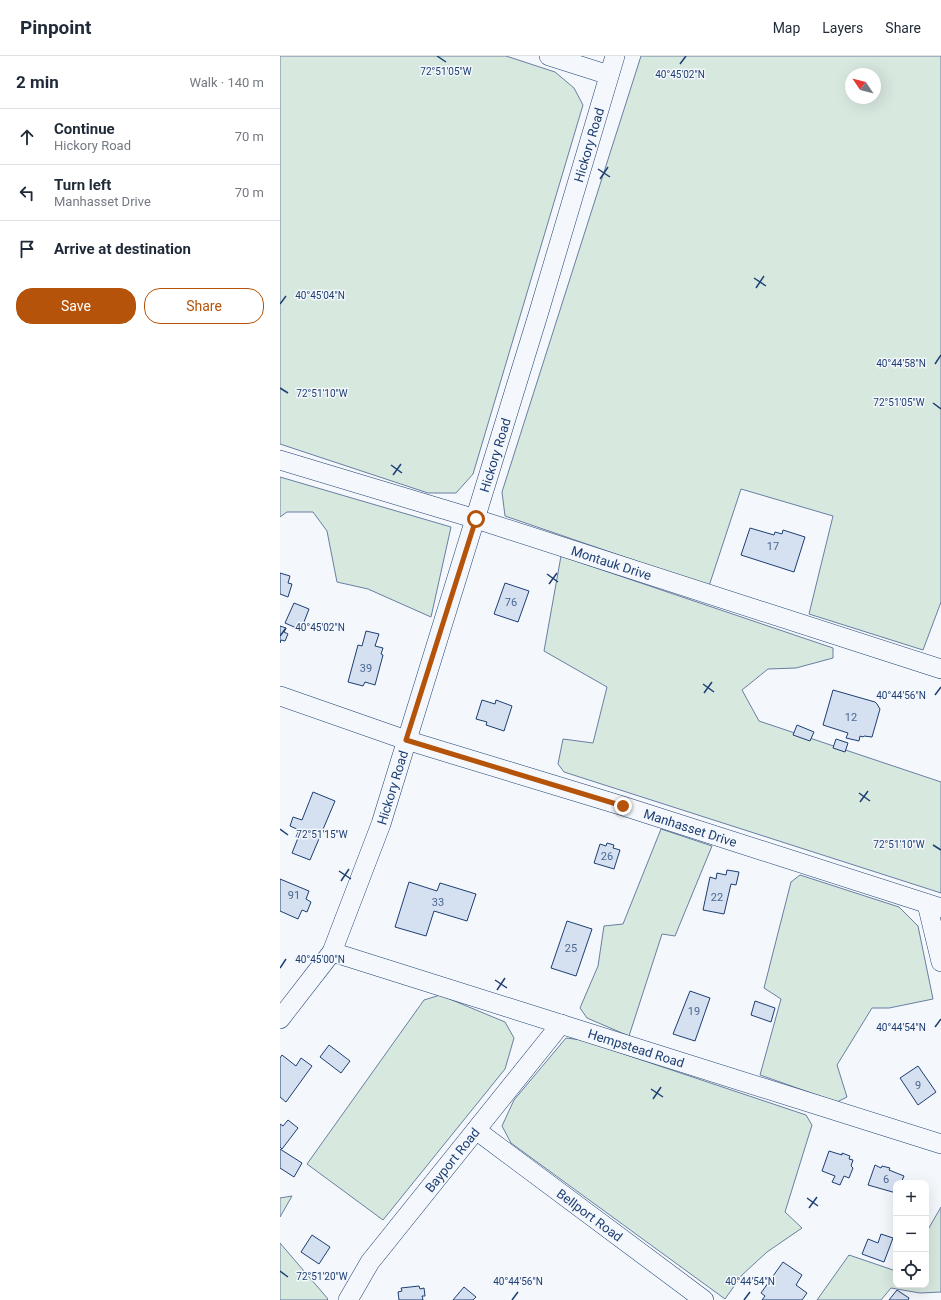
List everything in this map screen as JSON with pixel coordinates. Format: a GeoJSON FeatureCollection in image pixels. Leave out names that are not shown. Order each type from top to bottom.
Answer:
{"type":"FeatureCollection","features":[{"type":"Feature","properties":{"kind":"street"},"geometry":{"type":"LineString","coordinates":[[549,56],[609,75]]}},
{"type":"Feature","properties":{"kind":"street","name":"Hickory Road"},"geometry":{"type":"LineString","coordinates":[[280,1019],[332,952],[381,824],[476,519],[615,56]]}},
{"type":"Feature","properties":{"kind":"street","name":"Montauk Drive"},"geometry":{"type":"LineString","coordinates":[[280,460],[476,519],[941,669]]}},
{"type":"Feature","properties":{"kind":"street","name":"Manhasset Drive"},"geometry":{"type":"LineString","coordinates":[[280,696],[406,740],[623,806],[934,906]]}},
{"type":"Feature","properties":{"kind":"street"},"geometry":{"type":"LineString","coordinates":[[934,906],[941,962]]}},
{"type":"Feature","properties":{"kind":"street","name":"Hempstead Road"},"geometry":{"type":"LineString","coordinates":[[332,952],[941,1144]]}},
{"type":"Feature","properties":{"kind":"street","name":"Bayport Road"},"geometry":{"type":"LineString","coordinates":[[348,1300],[370,1262],[561,1024]]}},
{"type":"Feature","properties":{"kind":"street","name":"Bellport Road"},"geometry":{"type":"LineString","coordinates":[[476,1130],[704,1300]]}},
{"type":"Feature","properties":{"kind":"shaded area"},"geometry":{"type":"Polygon","coordinates":[[[280,56],[506,56],[555,72],[574,88],[583,105],[473,474],[456,493],[428,493],[280,444],[280,56]]]}},
{"type":"Feature","properties":{"kind":"shaded area"},"geometry":{"type":"Polygon","coordinates":[[[641,56],[941,56],[941,602],[923,650],[809,614],[833,516],[741,489],[709,586],[505,516],[502,492],[641,56]]]}},
{"type":"Feature","properties":{"kind":"shaded area"},"geometry":{"type":"Polygon","coordinates":[[[280,477],[451,527],[431,617],[368,589],[337,582],[327,531],[313,512],[287,512],[280,517],[280,477]]]}},
{"type":"Feature","properties":{"kind":"shaded area"},"geometry":{"type":"Polygon","coordinates":[[[561,556],[833,648],[833,658],[796,668],[768,669],[742,690],[759,721],[941,782],[941,893],[564,772],[558,764],[563,739],[593,743],[607,687],[544,651],[561,556]]]}},
{"type":"Feature","properties":{"kind":"shaded area"},"geometry":{"type":"Polygon","coordinates":[[[661,829],[712,846],[675,936],[662,934],[629,1036],[587,1018],[580,1008],[598,966],[604,926],[623,924],[661,829]]]}},
{"type":"Feature","properties":{"kind":"shaded area"},"geometry":{"type":"Polygon","coordinates":[[[800,875],[899,907],[918,926],[933,999],[889,1008],[872,1008],[837,1065],[847,1097],[837,1102],[760,1075],[781,999],[764,988],[791,882],[800,875]]]}},
{"type":"Feature","properties":{"kind":"shaded area"},"geometry":{"type":"Polygon","coordinates":[[[440,995],[505,1022],[514,1038],[505,1069],[383,1220],[307,1164],[424,1000],[440,995]]]}},
{"type":"Feature","properties":{"kind":"shaded area"},"geometry":{"type":"Polygon","coordinates":[[[566,1038],[582,1040],[806,1115],[812,1125],[785,1212],[802,1228],[767,1252],[742,1275],[725,1299],[511,1143],[502,1126],[514,1100],[566,1038]]]}},
{"type":"Feature","properties":{"kind":"shaded area"},"geometry":{"type":"Polygon","coordinates":[[[292,1196],[280,1217],[280,1198],[292,1196]]]}},
{"type":"Feature","properties":{"kind":"shaded area"},"geometry":{"type":"Polygon","coordinates":[[[941,1207],[941,1292],[920,1293],[891,1288],[881,1300],[817,1300],[849,1255],[893,1270],[893,1288],[929,1288],[929,1228],[941,1207]]]}},
{"type":"Feature","properties":{"kind":"shaded area"},"geometry":{"type":"Polygon","coordinates":[[[280,1243],[328,1299],[327,1300],[280,1300],[280,1243]]]}},
{"type":"Feature","properties":{"kind":"building"},"geometry":{"type":"Polygon","coordinates":[[[750,528],[774,535],[775,532],[782,534],[783,530],[805,537],[794,572],[741,555],[750,528]]]}},
{"type":"Feature","properties":{"kind":"building"},"geometry":{"type":"Polygon","coordinates":[[[280,573],[290,576],[288,583],[292,584],[288,597],[280,594],[280,573]]]}},
{"type":"Feature","properties":{"kind":"building"},"geometry":{"type":"Polygon","coordinates":[[[505,583],[529,591],[518,622],[494,614],[505,583]]]}},
{"type":"Feature","properties":{"kind":"building"},"geometry":{"type":"Polygon","coordinates":[[[294,603],[309,609],[301,630],[285,623],[294,603]]]}},
{"type":"Feature","properties":{"kind":"building"},"geometry":{"type":"Polygon","coordinates":[[[280,626],[286,628],[284,632],[288,634],[285,641],[281,640],[280,643],[280,626]]]}},
{"type":"Feature","properties":{"kind":"building"},"geometry":{"type":"Polygon","coordinates":[[[366,631],[379,634],[375,646],[383,648],[381,654],[383,655],[375,685],[365,682],[363,686],[348,682],[358,645],[362,646],[366,631]]]}},
{"type":"Feature","properties":{"kind":"building"},"geometry":{"type":"Polygon","coordinates":[[[833,690],[875,702],[877,704],[880,709],[872,737],[860,736],[859,741],[846,738],[848,733],[823,725],[833,690]]]}},
{"type":"Feature","properties":{"kind":"building"},"geometry":{"type":"Polygon","coordinates":[[[482,700],[495,704],[496,700],[512,706],[504,731],[486,725],[487,722],[476,719],[482,700]]]}},
{"type":"Feature","properties":{"kind":"building"},"geometry":{"type":"Polygon","coordinates":[[[797,725],[814,732],[810,741],[793,735],[797,725]]]}},
{"type":"Feature","properties":{"kind":"building"},"geometry":{"type":"Polygon","coordinates":[[[836,739],[848,743],[845,752],[833,748],[836,739]]]}},
{"type":"Feature","properties":{"kind":"building"},"geometry":{"type":"Polygon","coordinates":[[[313,792],[335,801],[310,860],[292,853],[298,838],[296,837],[299,830],[290,826],[293,817],[302,820],[313,792]]]}},
{"type":"Feature","properties":{"kind":"building"},"geometry":{"type":"Polygon","coordinates":[[[607,843],[614,845],[613,848],[620,850],[614,869],[594,863],[600,844],[606,846],[607,843]]]}},
{"type":"Feature","properties":{"kind":"building"},"geometry":{"type":"Polygon","coordinates":[[[727,870],[739,872],[736,885],[731,884],[724,914],[703,910],[710,877],[716,879],[717,873],[726,875],[727,870]]]}},
{"type":"Feature","properties":{"kind":"building"},"geometry":{"type":"Polygon","coordinates":[[[280,879],[309,891],[306,899],[311,902],[307,912],[302,910],[298,919],[280,911],[280,879]]]}},
{"type":"Feature","properties":{"kind":"building"},"geometry":{"type":"Polygon","coordinates":[[[409,882],[437,891],[440,883],[476,894],[467,921],[434,911],[426,936],[395,927],[409,882]]]}},
{"type":"Feature","properties":{"kind":"building"},"geometry":{"type":"Polygon","coordinates":[[[567,921],[592,929],[576,976],[551,968],[567,921]]]}},
{"type":"Feature","properties":{"kind":"building"},"geometry":{"type":"Polygon","coordinates":[[[690,991],[710,998],[695,1041],[673,1034],[690,991]]]}},
{"type":"Feature","properties":{"kind":"building"},"geometry":{"type":"Polygon","coordinates":[[[755,1001],[775,1008],[771,1022],[751,1015],[755,1001]]]}},
{"type":"Feature","properties":{"kind":"building"},"geometry":{"type":"Polygon","coordinates":[[[329,1045],[350,1061],[341,1073],[320,1057],[329,1045]]]}},
{"type":"Feature","properties":{"kind":"building"},"geometry":{"type":"Polygon","coordinates":[[[282,1055],[296,1066],[301,1058],[312,1066],[286,1102],[280,1097],[280,1058],[282,1055]]]}},
{"type":"Feature","properties":{"kind":"building"},"geometry":{"type":"Polygon","coordinates":[[[918,1066],[936,1092],[918,1105],[900,1078],[918,1066]]]}},
{"type":"Feature","properties":{"kind":"building"},"geometry":{"type":"Polygon","coordinates":[[[288,1120],[298,1128],[282,1149],[280,1147],[280,1124],[283,1126],[288,1120]]]}},
{"type":"Feature","properties":{"kind":"building"},"geometry":{"type":"Polygon","coordinates":[[[280,1149],[302,1163],[294,1177],[280,1168],[280,1149]]]}},
{"type":"Feature","properties":{"kind":"building"},"geometry":{"type":"Polygon","coordinates":[[[829,1151],[850,1156],[849,1159],[853,1160],[851,1166],[853,1168],[849,1178],[844,1176],[840,1185],[832,1182],[835,1176],[822,1171],[829,1151]]]}},
{"type":"Feature","properties":{"kind":"building"},"geometry":{"type":"Polygon","coordinates":[[[875,1165],[881,1168],[882,1166],[890,1168],[889,1170],[904,1176],[902,1180],[893,1180],[893,1192],[868,1185],[875,1165]]]}},
{"type":"Feature","properties":{"kind":"building"},"geometry":{"type":"Polygon","coordinates":[[[881,1234],[893,1238],[884,1262],[862,1254],[868,1239],[878,1243],[881,1234]]]}},
{"type":"Feature","properties":{"kind":"building"},"geometry":{"type":"Polygon","coordinates":[[[312,1235],[330,1247],[319,1264],[301,1252],[312,1235]]]}},
{"type":"Feature","properties":{"kind":"building"},"geometry":{"type":"Polygon","coordinates":[[[783,1262],[802,1275],[796,1285],[807,1293],[802,1300],[762,1300],[765,1296],[761,1293],[783,1262]]]}},
{"type":"Feature","properties":{"kind":"building"},"geometry":{"type":"Polygon","coordinates":[[[419,1286],[420,1289],[424,1288],[425,1296],[422,1296],[423,1300],[399,1300],[398,1292],[402,1291],[401,1288],[419,1286]]]}},
{"type":"Feature","properties":{"kind":"building"},"geometry":{"type":"Polygon","coordinates":[[[464,1287],[476,1297],[473,1300],[453,1300],[464,1287]]]}},
{"type":"Feature","properties":{"kind":"building"},"geometry":{"type":"Polygon","coordinates":[[[897,1290],[909,1298],[908,1300],[889,1300],[897,1290]]]}},
{"type":"Feature","properties":{"kind":"route"},"geometry":{"type":"LineString","coordinates":[[476,519],[406,740],[623,806]]}}]}
